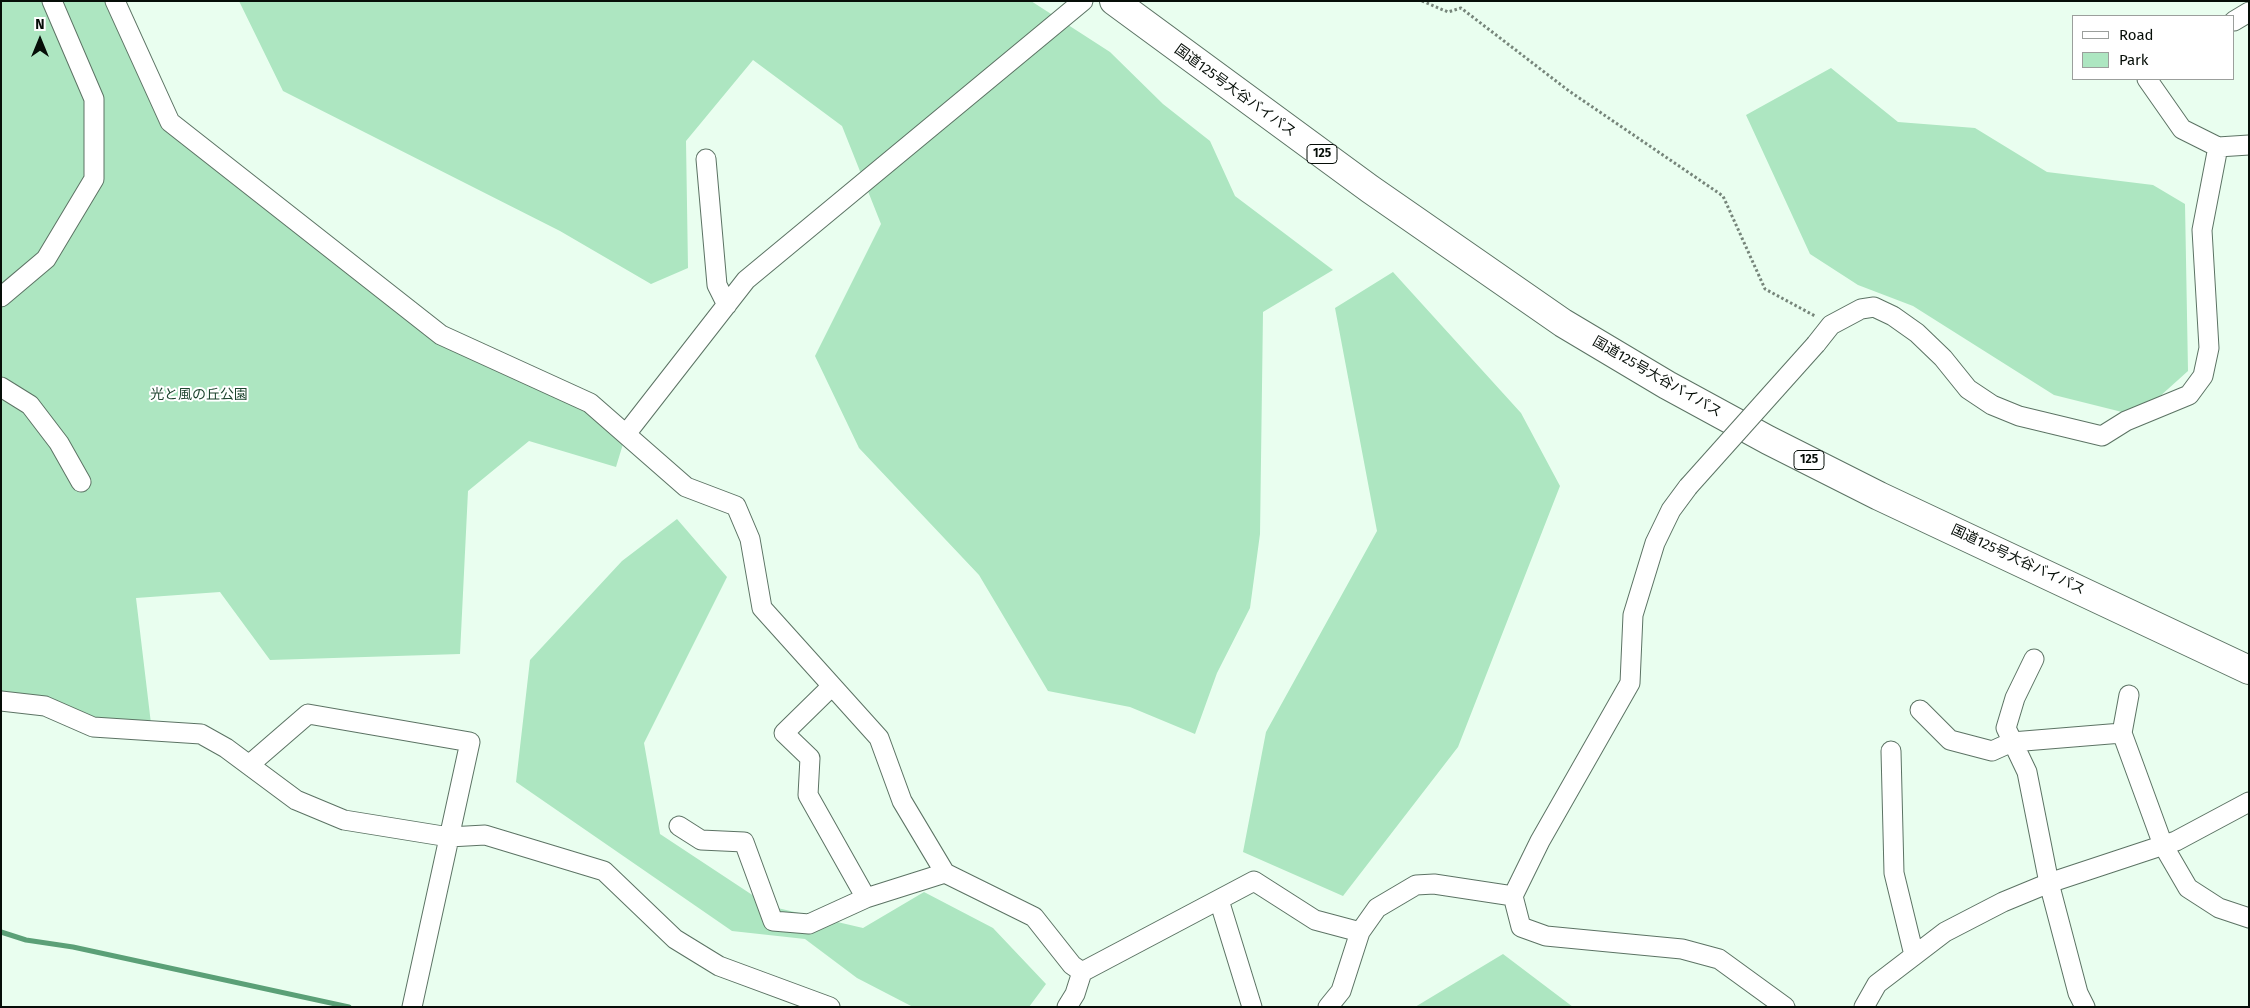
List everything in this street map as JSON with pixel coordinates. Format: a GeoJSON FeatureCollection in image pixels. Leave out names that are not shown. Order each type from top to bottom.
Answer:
{"type":"FeatureCollection","features":[{"type":"Feature","properties":{"kind":"highway","name":"国道125号大谷バイパス"},"geometry":{"type":"LineString","coordinates":[[1114,1],[1370,189],[1515,290],[1563,323],[1667,385],[1768,440],[1879,496],[2249,670]]}},
{"type":"Feature","properties":{"kind":"street"},"geometry":{"type":"LineString","coordinates":[[1,297],[46,259],[94,179],[94,99],[52,1]]}},
{"type":"Feature","properties":{"kind":"street"},"geometry":{"type":"LineString","coordinates":[[115,1],[170,122],[441,335],[590,402],[686,487],[736,506],[750,538],[762,608],[879,738],[902,800],[945,873],[1034,917],[1072,965],[1082,972]]}},
{"type":"Feature","properties":{"kind":"street"},"geometry":{"type":"LineString","coordinates":[[626,434],[746,280],[1083,1]]}},
{"type":"Feature","properties":{"kind":"street"},"geometry":{"type":"LineString","coordinates":[[2235,20],[2249,12]]}},
{"type":"Feature","properties":{"kind":"street"},"geometry":{"type":"LineString","coordinates":[[2148,80],[2182,129],[2218,147],[2249,145]]}},
{"type":"Feature","properties":{"kind":"street"},"geometry":{"type":"LineString","coordinates":[[1784,1007],[1718,959],[1682,949],[1546,936],[1521,926],[1513,896],[1540,841],[1630,683],[1633,615],[1655,543],[1671,510],[1688,487],[1831,325],[1861,309],[1874,307],[1893,316],[1917,333],[1943,358],[1968,388],[1992,404],[2019,416],[2102,436],[2126,421],[2189,395],[2203,376],[2209,348],[2202,230],[2218,147]]}},
{"type":"Feature","properties":{"kind":"street"},"geometry":{"type":"LineString","coordinates":[[706,159],[717,285],[727,306]]}},
{"type":"Feature","properties":{"kind":"street"},"geometry":{"type":"LineString","coordinates":[[1,387],[30,405],[59,443],[80,482]]}},
{"type":"Feature","properties":{"kind":"street"},"geometry":{"type":"LineString","coordinates":[[2034,659],[2015,698],[2006,728],[2027,772],[2049,883],[2078,993],[2085,1007]]}},
{"type":"Feature","properties":{"kind":"street"},"geometry":{"type":"LineString","coordinates":[[832,686],[784,733],[810,758],[808,794],[866,898]]}},
{"type":"Feature","properties":{"kind":"street"},"geometry":{"type":"LineString","coordinates":[[2129,695],[2122,733],[2163,845],[2188,888],[2218,908],[2249,918]]}},
{"type":"Feature","properties":{"kind":"street"},"geometry":{"type":"LineString","coordinates":[[1,701],[45,706],[93,727],[201,734],[226,748],[296,800],[344,820],[449,838],[485,836],[604,871],[675,939],[718,966],[830,1007]]}},
{"type":"Feature","properties":{"kind":"street"},"geometry":{"type":"LineString","coordinates":[[1920,710],[1950,740],[1992,751],[2012,742],[2122,733]]}},
{"type":"Feature","properties":{"kind":"street"},"geometry":{"type":"LineString","coordinates":[[249,765],[308,714],[470,742],[412,1007]]}},
{"type":"Feature","properties":{"kind":"street"},"geometry":{"type":"LineString","coordinates":[[1891,751],[1894,873],[1914,955]]}},
{"type":"Feature","properties":{"kind":"street"},"geometry":{"type":"LineString","coordinates":[[1864,1007],[1877,984],[1945,932],[2003,902],[2049,883],[2185,836],[2249,802]]}},
{"type":"Feature","properties":{"kind":"street"},"geometry":{"type":"LineString","coordinates":[[680,826],[701,840],[744,842],[773,921],[809,924],[866,898],[945,873]]}},
{"type":"Feature","properties":{"kind":"street"},"geometry":{"type":"LineString","coordinates":[[1067,1007],[1082,972],[1254,881],[1315,920],[1360,932]]}},
{"type":"Feature","properties":{"kind":"street"},"geometry":{"type":"LineString","coordinates":[[1328,1007],[1341,991],[1360,932],[1378,908],[1416,885],[1434,884],[1513,896]]}},
{"type":"Feature","properties":{"kind":"street"},"geometry":{"type":"LineString","coordinates":[[1218,900],[1252,1007]]}},
{"type":"Feature","properties":{"kind":"path"},"geometry":{"type":"LineString","coordinates":[[1422,1],[1448,12],[1462,8],[1569,91],[1723,196],[1765,289],[1831,325]]}},
{"type":"Feature","properties":{"kind":"green space","name":"光と風の丘公園"},"geometry":{"type":"Polygon","coordinates":[[[1,1],[115,1],[170,122],[441,335],[590,403],[626,434],[616,467],[529,441],[468,491],[460,654],[270,660],[220,592],[136,598],[152,732],[1,701],[1,1]]]}},
{"type":"Feature","properties":{"kind":"green space"},"geometry":{"type":"Polygon","coordinates":[[[239,1],[1031,1],[1110,52],[1163,104],[1210,141],[1235,196],[1333,270],[1263,312],[1260,534],[1250,608],[1217,673],[1195,734],[1130,707],[1048,691],[979,575],[859,448],[815,356],[881,224],[842,126],[753,60],[686,141],[688,268],[651,284],[560,231],[283,91],[239,1]]]}},
{"type":"Feature","properties":{"kind":"green space"},"geometry":{"type":"Polygon","coordinates":[[[1831,68],[1898,122],[1975,128],[2047,172],[2153,185],[2185,204],[2188,371],[2138,416],[2054,395],[1913,306],[1858,285],[1810,254],[1746,115],[1831,68]]]}},
{"type":"Feature","properties":{"kind":"green space"},"geometry":{"type":"Polygon","coordinates":[[[1393,272],[1521,413],[1560,486],[1458,747],[1343,896],[1243,852],[1266,732],[1377,531],[1335,308],[1393,272]]]}},
{"type":"Feature","properties":{"kind":"green space"},"geometry":{"type":"Polygon","coordinates":[[[677,519],[727,577],[644,743],[660,834],[769,906],[863,928],[924,892],[993,928],[1046,984],[1029,1007],[913,1007],[857,978],[805,939],[732,931],[516,782],[530,660],[622,561],[677,519]]]}},
{"type":"Feature","properties":{"kind":"green space"},"geometry":{"type":"Polygon","coordinates":[[[1503,954],[1573,1007],[1415,1007],[1503,954]]]}},
{"type":"Feature","properties":{"kind":"waterway"},"geometry":{"type":"LineString","coordinates":[[1,932],[26,940],[73,947],[349,1007]]}}]}
